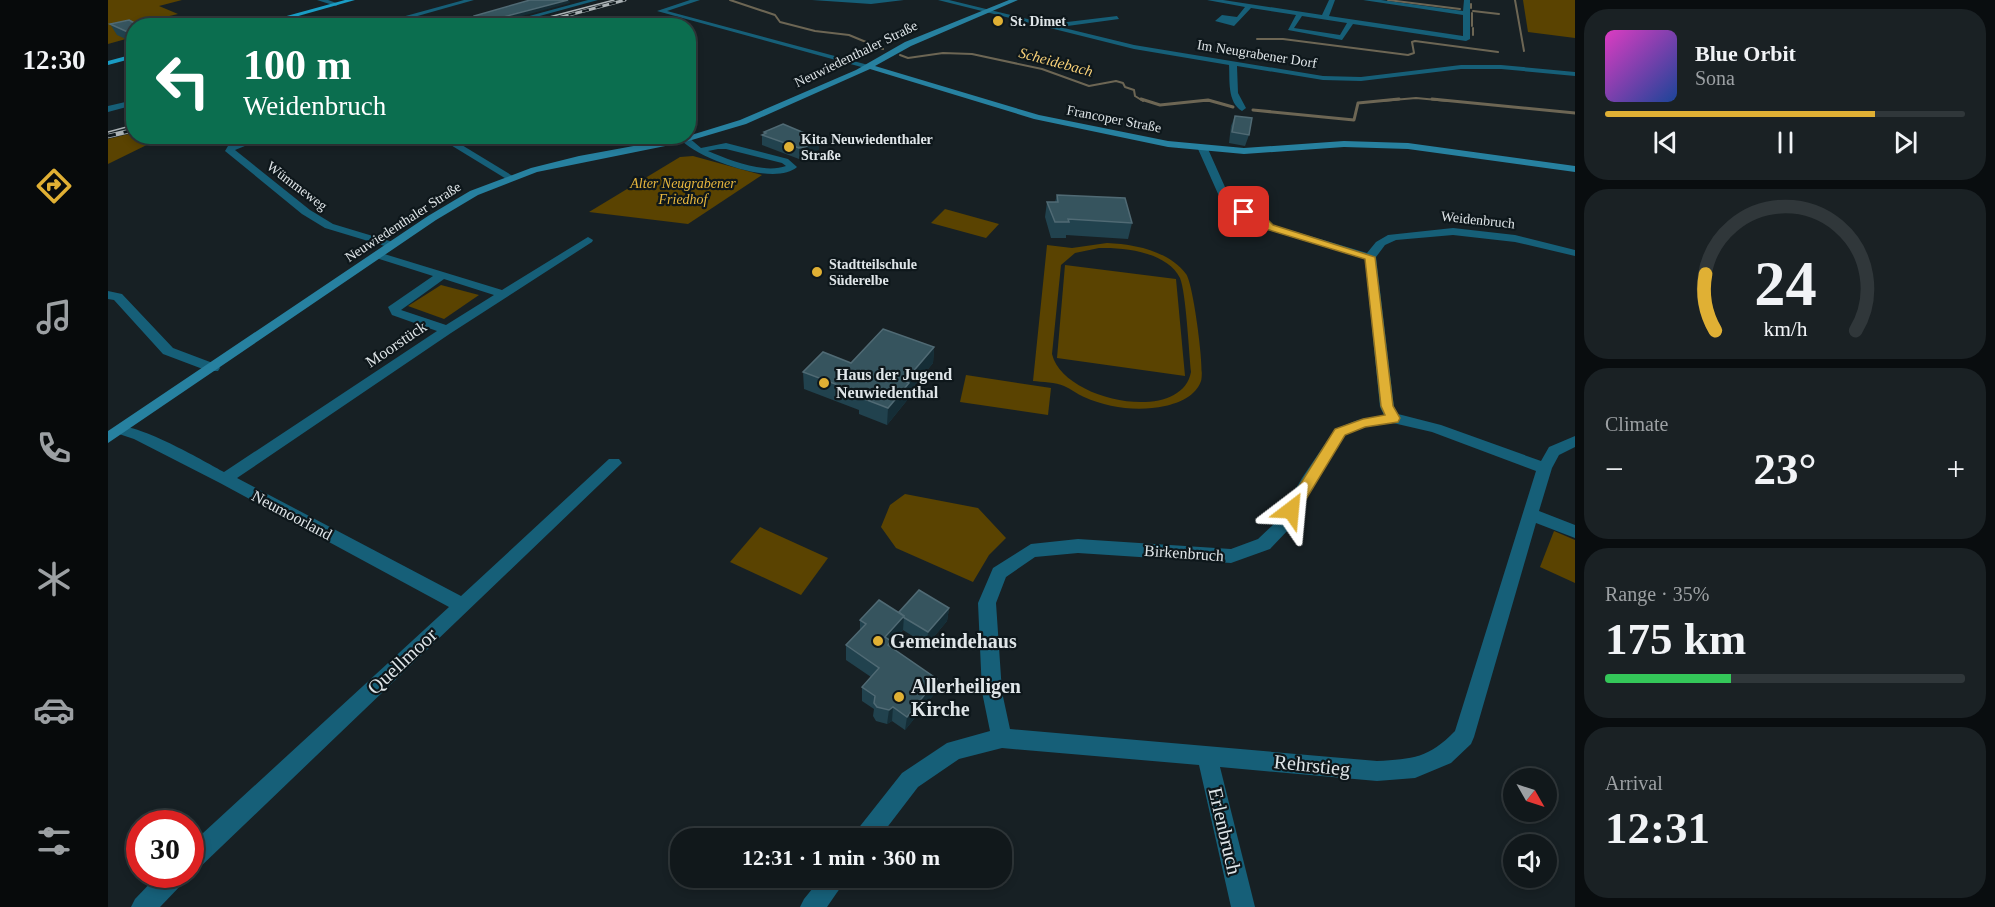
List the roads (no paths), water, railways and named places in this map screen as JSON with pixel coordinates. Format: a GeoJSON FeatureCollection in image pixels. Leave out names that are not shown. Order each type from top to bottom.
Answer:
{"type":"FeatureCollection","features":[{"type":"Feature","properties":{"kind":"main road"},"geometry":{"type":"LineString","coordinates":[[283,18],[352,0]]}},
{"type":"Feature","properties":{"kind":"main road","name":"Neuwiedenthaler Straße"},"geometry":{"type":"LineString","coordinates":[[696,136],[743,122],[868,66],[908,44],[1015,0]]}},
{"type":"Feature","properties":{"kind":"main road"},"geometry":{"type":"LineString","coordinates":[[108,63],[126,58]]}},
{"type":"Feature","properties":{"kind":"main road","name":"Francoper Straße"},"geometry":{"type":"LineString","coordinates":[[868,66],[1043,118],[1143,139],[1203,148],[1245,151],[1344,144],[1408,146],[1543,162],[1575,169]]}},
{"type":"Feature","properties":{"kind":"main road","name":"Neuwiedenthaler Straße"},"geometry":{"type":"LineString","coordinates":[[114,434],[463,199],[511,178],[579,159],[659,144]]}},
{"type":"Feature","properties":{"kind":"street"},"geometry":{"type":"LineString","coordinates":[[320,0],[336,4]]}},
{"type":"Feature","properties":{"kind":"street"},"geometry":{"type":"LineString","coordinates":[[402,18],[471,0]]}},
{"type":"Feature","properties":{"kind":"street"},"geometry":{"type":"LineString","coordinates":[[526,18],[595,0]]}},
{"type":"Feature","properties":{"kind":"street","name":"Francoper Straße"},"geometry":{"type":"LineString","coordinates":[[686,18],[660,11],[697,0]]}},
{"type":"Feature","properties":{"kind":"street"},"geometry":{"type":"LineString","coordinates":[[815,0],[901,0]]}},
{"type":"Feature","properties":{"kind":"street","name":"Im Neugrabener Dorf"},"geometry":{"type":"LineString","coordinates":[[941,0],[1134,47],[1343,80],[1461,67],[1501,67],[1575,74]]}},
{"type":"Feature","properties":{"kind":"street"},"geometry":{"type":"LineString","coordinates":[[1210,0],[1466,39],[1467,0]]}},
{"type":"Feature","properties":{"kind":"street"},"geometry":{"type":"LineString","coordinates":[[1325,17],[1332,0]]}},
{"type":"Feature","properties":{"kind":"street"},"geometry":{"type":"LineString","coordinates":[[1366,0],[1466,13]]}},
{"type":"Feature","properties":{"kind":"street"},"geometry":{"type":"LineString","coordinates":[[1230,31],[1249,6]]}},
{"type":"Feature","properties":{"kind":"street"},"geometry":{"type":"LineString","coordinates":[[1284,37],[1301,14]]}},
{"type":"Feature","properties":{"kind":"street"},"geometry":{"type":"LineString","coordinates":[[1044,26],[1116,18]]}},
{"type":"Feature","properties":{"kind":"street","name":"Francoper Straße"},"geometry":{"type":"LineString","coordinates":[[696,21],[868,66]]}},
{"type":"Feature","properties":{"kind":"street"},"geometry":{"type":"LineString","coordinates":[[1290,29],[1342,38],[1351,21]]}},
{"type":"Feature","properties":{"kind":"street"},"geometry":{"type":"LineString","coordinates":[[1233,63],[1234,93],[1242,108]]}},
{"type":"Feature","properties":{"kind":"street"},"geometry":{"type":"LineString","coordinates":[[108,109],[126,104]]}},
{"type":"Feature","properties":{"kind":"street","name":"Wümmeweg"},"geometry":{"type":"LineString","coordinates":[[243,144],[231,148],[230,151],[306,212],[329,226],[392,245]]}},
{"type":"Feature","properties":{"kind":"street"},"geometry":{"type":"LineString","coordinates":[[453,144],[511,178]]}},
{"type":"Feature","properties":{"kind":"street"},"geometry":{"type":"LineString","coordinates":[[692,144],[700,151],[773,172],[785,172],[792,167],[784,161],[726,146],[713,146],[700,151]]}},
{"type":"Feature","properties":{"kind":"street"},"geometry":{"type":"LineString","coordinates":[[1203,148],[1224,196],[1227,216]]}},
{"type":"Feature","properties":{"kind":"street"},"geometry":{"type":"LineString","coordinates":[[1269,227],[1370,257],[1387,406],[1393,418]]}},
{"type":"Feature","properties":{"kind":"street","name":"Weidenbruch"},"geometry":{"type":"LineString","coordinates":[[1370,257],[1381,243],[1398,236],[1431,231],[1499,235],[1575,253]]}},
{"type":"Feature","properties":{"kind":"street","name":"Moorstück"},"geometry":{"type":"LineString","coordinates":[[225,479],[447,330],[588,240]]}},
{"type":"Feature","properties":{"kind":"street"},"geometry":{"type":"LineString","coordinates":[[377,255],[503,294]]}},
{"type":"Feature","properties":{"kind":"street"},"geometry":{"type":"LineString","coordinates":[[441,276],[394,307],[396,312],[447,330]]}},
{"type":"Feature","properties":{"kind":"street"},"geometry":{"type":"LineString","coordinates":[[108,295],[118,297],[168,351],[213,368]]}},
{"type":"Feature","properties":{"kind":"street","name":"Birkenbruch"},"geometry":{"type":"LineString","coordinates":[[1002,738],[992,692],[987,603],[999,573],[1031,550],[1078,546],[1231,556],[1264,544],[1283,525],[1307,482],[1340,432],[1363,423],[1393,418],[1436,428],[1544,468]]}},
{"type":"Feature","properties":{"kind":"street","name":"Neumoorland"},"geometry":{"type":"LineString","coordinates":[[114,434],[140,435],[462,604]]}},
{"type":"Feature","properties":{"kind":"street","name":"Rehrstieg"},"geometry":{"type":"LineString","coordinates":[[873,828],[910,780],[954,750],[1002,738],[1377,771],[1418,769],[1445,757],[1464,737],[1544,468],[1554,451],[1575,441]]}},
{"type":"Feature","properties":{"kind":"street","name":"Quellmoor"},"geometry":{"type":"LineString","coordinates":[[204,848],[614,463]]}},
{"type":"Feature","properties":{"kind":"street"},"geometry":{"type":"LineString","coordinates":[[1531,514],[1575,532]]}},
{"type":"Feature","properties":{"kind":"street","name":"Erlenbruch"},"geometry":{"type":"LineString","coordinates":[[1207,755],[1243,907]]}},
{"type":"Feature","properties":{"kind":"street"},"geometry":{"type":"LineString","coordinates":[[142,907],[162,888]]}},
{"type":"Feature","properties":{"kind":"street"},"geometry":{"type":"LineString","coordinates":[[812,907],[827,888]]}},
{"type":"Feature","properties":{"kind":"waterway","name":"Scheidebach"},"geometry":{"type":"LineString","coordinates":[[730,0],[775,15],[780,22],[815,31],[849,35],[883,49]]}},
{"type":"Feature","properties":{"kind":"waterway"},"geometry":{"type":"LineString","coordinates":[[1388,0],[1460,9]]}},
{"type":"Feature","properties":{"kind":"waterway"},"geometry":{"type":"LineString","coordinates":[[1515,0],[1524,51]]}},
{"type":"Feature","properties":{"kind":"waterway"},"geometry":{"type":"LineString","coordinates":[[1473,11],[1499,14]]}},
{"type":"Feature","properties":{"kind":"waterway"},"geometry":{"type":"LineString","coordinates":[[1472,13],[1472,26]]}},
{"type":"Feature","properties":{"kind":"waterway"},"geometry":{"type":"LineString","coordinates":[[1473,28],[1473,35]]}},
{"type":"Feature","properties":{"kind":"waterway"},"geometry":{"type":"LineString","coordinates":[[1257,39],[1283,39],[1408,55],[1414,53],[1412,42],[1415,41],[1498,52]]}},
{"type":"Feature","properties":{"kind":"waterway","name":"Scheidebach"},"geometry":{"type":"LineString","coordinates":[[900,55],[908,58],[943,53],[972,54],[1042,69],[1089,86],[1116,81],[1134,90],[1135,96],[1143,101]]}},
{"type":"Feature","properties":{"kind":"waterway","name":"Scheidebach"},"geometry":{"type":"LineString","coordinates":[[1381,101],[1416,98],[1448,101]]}},
{"type":"Feature","properties":{"kind":"waterway","name":"Scheidebach"},"geometry":{"type":"LineString","coordinates":[[1141,99],[1160,105],[1198,101]]}},
{"type":"Feature","properties":{"kind":"waterway","name":"Scheidebach"},"geometry":{"type":"LineString","coordinates":[[1253,110],[1354,120],[1358,103],[1399,99]]}},
{"type":"Feature","properties":{"kind":"waterway","name":"Scheidebach"},"geometry":{"type":"LineString","coordinates":[[1432,99],[1575,113]]}},
{"type":"Feature","properties":{"kind":"waterway","name":"Scheidebach"},"geometry":{"type":"LineString","coordinates":[[1198,101],[1212,101]]}},
{"type":"Feature","properties":{"kind":"waterway","name":"Scheidebach"},"geometry":{"type":"LineString","coordinates":[[1198,101],[1212,101]]}},
{"type":"Feature","properties":{"kind":"waterway","name":"Scheidebach"},"geometry":{"type":"LineString","coordinates":[[1212,101],[1233,107]]}},
{"type":"Feature","properties":{"kind":"tram line"},"geometry":{"type":"LineString","coordinates":[[545,18],[614,0]]}},
{"type":"Feature","properties":{"kind":"tram line"},"geometry":{"type":"LineString","coordinates":[[108,132],[126,127]]}},
{"type":"Feature","properties":{"kind":"railway"},"geometry":{"type":"LineString","coordinates":[[558,18],[625,0]]}},
{"type":"Feature","properties":{"kind":"railway"},"geometry":{"type":"LineString","coordinates":[[108,136],[126,132]]}},
{"type":"Feature","properties":{"kind":"place","name":"St. Dimet"},"geometry":{"type":"Point","coordinates":[998,21]}},
{"type":"Feature","properties":{"kind":"place","name":"Kita Neuwiedenthaler Straße"},"geometry":{"type":"Point","coordinates":[789,147]}},
{"type":"Feature","properties":{"kind":"place","name":"Stadtteilschule Süderelbe"},"geometry":{"type":"Point","coordinates":[817,272]}},
{"type":"Feature","properties":{"kind":"place","name":"Haus der Jugend Neuwiedenthal"},"geometry":{"type":"Point","coordinates":[824,383]}},
{"type":"Feature","properties":{"kind":"place","name":"Gemeindehaus"},"geometry":{"type":"Point","coordinates":[878,641]}},
{"type":"Feature","properties":{"kind":"place","name":"Allerheiligen Kirche"},"geometry":{"type":"Point","coordinates":[899,697]}},
{"type":"Feature","properties":{"kind":"park label","name":"Alter Neugrabener Friedhof"},"geometry":{"type":"Point","coordinates":[683,192]}}]}
